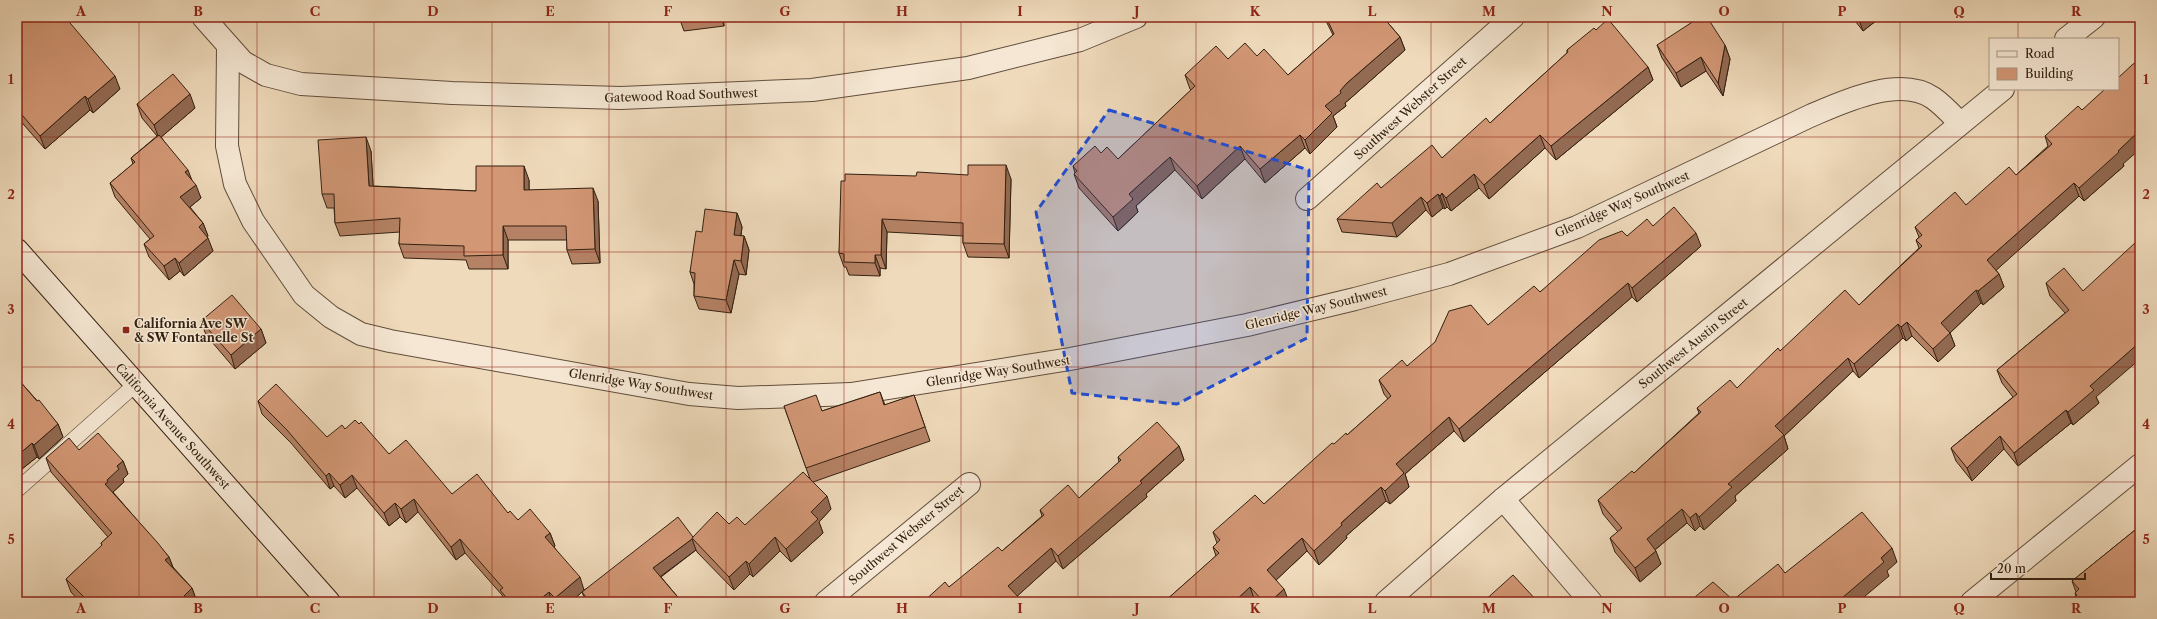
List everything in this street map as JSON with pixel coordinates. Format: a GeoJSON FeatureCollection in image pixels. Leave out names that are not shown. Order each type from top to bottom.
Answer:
{"type":"FeatureCollection","features":[{"type":"Feature","properties":{"kind":"street"},"geometry":{"type":"LineString","coordinates":[[203,17],[228,46]]}},
{"type":"Feature","properties":{"kind":"street","name":"Gatewood Road Southwest"},"geometry":{"type":"LineString","coordinates":[[228,46],[243,62],[266,75],[301,84],[452,93],[621,98],[812,90],[968,68],[1080,40],[1136,17]]}},
{"type":"Feature","properties":{"kind":"street"},"geometry":{"type":"LineString","coordinates":[[2067,38],[2094,17]]}},
{"type":"Feature","properties":{"kind":"street","name":"Southwest Webster Street"},"geometry":{"type":"LineString","coordinates":[[1307,199],[1499,21]]}},
{"type":"Feature","properties":{"kind":"street","name":"Glenridge Way Southwest"},"geometry":{"type":"LineString","coordinates":[[228,46],[227,146],[235,184],[253,221],[304,295],[331,317],[361,334],[390,341],[689,394],[738,398],[851,394],[1031,365],[1247,325],[1449,274],[1577,227],[1838,104],[1893,88],[1911,90],[1932,97],[1960,123]]}},
{"type":"Feature","properties":{"kind":"street","name":"Southwest Austin Street"},"geometry":{"type":"LineString","coordinates":[[1386,602],[1503,499],[2002,90]]}},
{"type":"Feature","properties":{"kind":"street","name":"California Avenue Southwest"},"geometry":{"type":"LineString","coordinates":[[17,250],[329,602]]}},
{"type":"Feature","properties":{"kind":"street"},"geometry":{"type":"LineString","coordinates":[[1972,602],[2140,465]]}},
{"type":"Feature","properties":{"kind":"street","name":"Southwest Webster Street"},"geometry":{"type":"LineString","coordinates":[[826,602],[969,484]]}},
{"type":"Feature","properties":{"kind":"street"},"geometry":{"type":"LineString","coordinates":[[1503,499],[1591,602]]}},
{"type":"Feature","properties":{"kind":"lane"},"geometry":{"type":"LineString","coordinates":[[17,490],[136,384]]}},
{"type":"Feature","properties":{"kind":"highlighted area"},"geometry":{"type":"Polygon","coordinates":[[[1109,110],[1309,170],[1307,338],[1177,404],[1072,393],[1036,212],[1109,110]]]}},
{"type":"Feature","properties":{"kind":"building"},"geometry":{"type":"Polygon","coordinates":[[[28,17],[65,17],[115,76],[88,99],[85,96],[40,136],[17,109],[17,27],[28,17]]]}},
{"type":"Feature","properties":{"kind":"building"},"geometry":{"type":"Polygon","coordinates":[[[1326,17],[1383,17],[1400,37],[1347,83],[1340,91],[1341,93],[1325,106],[1332,113],[1305,140],[1300,135],[1260,169],[1240,146],[1197,186],[1170,157],[1129,194],[1133,199],[1113,217],[1074,174],[1077,171],[1073,166],[1095,146],[1101,153],[1107,147],[1118,159],[1195,86],[1185,75],[1216,46],[1228,59],[1245,43],[1257,56],[1264,49],[1288,75],[1334,34],[1326,17]]]}},
{"type":"Feature","properties":{"kind":"building"},"geometry":{"type":"Polygon","coordinates":[[[1700,17],[1707,17],[1725,45],[1718,83],[1701,57],[1676,73],[1657,45],[1700,17]]]}},
{"type":"Feature","properties":{"kind":"building"},"geometry":{"type":"Polygon","coordinates":[[[1608,19],[1648,67],[1551,146],[1540,135],[1484,185],[1474,174],[1446,198],[1442,193],[1440,196],[1438,194],[1427,203],[1421,197],[1392,223],[1337,219],[1377,183],[1381,188],[1432,145],[1442,158],[1486,118],[1490,123],[1568,52],[1567,50],[1594,28],[1596,30],[1608,19]]]}},
{"type":"Feature","properties":{"kind":"building"},"geometry":{"type":"Polygon","coordinates":[[[2140,59],[2140,130],[2118,151],[2119,152],[2079,188],[2074,183],[1987,260],[1999,274],[1978,291],[1976,290],[1941,323],[1950,333],[1933,349],[1907,322],[1901,327],[1898,324],[1854,364],[1848,358],[1775,426],[1784,435],[1728,484],[1732,487],[1699,517],[1696,513],[1690,518],[1682,509],[1647,539],[1656,551],[1635,568],[1610,538],[1622,528],[1598,500],[1632,471],[1634,473],[1701,412],[1697,408],[1730,380],[1737,388],[1778,348],[1780,351],[1845,290],[1859,305],[1922,246],[1916,240],[1922,235],[1915,227],[1955,192],[1966,205],[2009,167],[2016,175],[2052,144],[2045,136],[2078,106],[2082,110],[2104,90],[2119,90],[2119,77],[2140,59]]]}},
{"type":"Feature","properties":{"kind":"building"},"geometry":{"type":"Polygon","coordinates":[[[173,74],[190,94],[154,125],[137,104],[173,74]]]}},
{"type":"Feature","properties":{"kind":"building"},"geometry":{"type":"Polygon","coordinates":[[[159,135],[188,170],[185,172],[196,185],[180,197],[203,223],[199,227],[208,238],[179,263],[175,258],[164,266],[144,244],[154,236],[110,183],[135,162],[131,158],[159,135]]]}},
{"type":"Feature","properties":{"kind":"building"},"geometry":{"type":"Polygon","coordinates":[[[366,137],[369,186],[476,191],[476,166],[524,166],[524,190],[593,188],[595,249],[567,250],[566,226],[503,226],[503,255],[464,256],[464,246],[399,244],[400,218],[335,223],[334,194],[322,194],[318,140],[366,137]]]}},
{"type":"Feature","properties":{"kind":"building"},"geometry":{"type":"Polygon","coordinates":[[[968,165],[1006,165],[1004,244],[963,243],[963,223],[882,219],[881,255],[875,255],[875,263],[844,262],[844,254],[839,253],[841,181],[845,181],[845,174],[916,176],[917,172],[968,175],[968,165]]]}},
{"type":"Feature","properties":{"kind":"building"},"geometry":{"type":"Polygon","coordinates":[[[1674,207],[1696,233],[1632,288],[1628,283],[1459,429],[1449,417],[1396,464],[1404,473],[1385,491],[1381,487],[1341,523],[1342,525],[1314,551],[1302,538],[1267,570],[1284,589],[1270,602],[1264,602],[1250,587],[1234,602],[1164,602],[1219,553],[1213,547],[1220,540],[1213,532],[1255,495],[1264,504],[1332,443],[1334,444],[1346,433],[1347,435],[1391,396],[1379,380],[1402,360],[1407,366],[1435,342],[1449,311],[1471,305],[1488,325],[1534,286],[1540,292],[1599,240],[1622,231],[1627,236],[1647,219],[1653,226],[1674,207]]]}},
{"type":"Feature","properties":{"kind":"building"},"geometry":{"type":"Polygon","coordinates":[[[705,209],[737,213],[734,235],[744,236],[741,261],[734,260],[726,300],[694,296],[695,273],[690,272],[696,231],[702,232],[705,209]]]}},
{"type":"Feature","properties":{"kind":"building"},"geometry":{"type":"Polygon","coordinates":[[[2136,242],[2140,247],[2140,342],[2090,386],[2094,390],[2068,412],[2066,410],[2014,453],[2000,436],[1967,468],[1951,448],[2017,394],[1997,370],[2069,310],[2046,283],[2064,268],[2083,291],[2136,242]]]}},
{"type":"Feature","properties":{"kind":"building"},"geometry":{"type":"Polygon","coordinates":[[[232,295],[261,329],[231,355],[201,321],[232,295]]]}},
{"type":"Feature","properties":{"kind":"building"},"geometry":{"type":"Polygon","coordinates":[[[17,378],[37,401],[39,400],[58,424],[34,445],[32,443],[17,456],[17,378]]]}},
{"type":"Feature","properties":{"kind":"building"},"geometry":{"type":"Polygon","coordinates":[[[276,384],[327,437],[342,425],[345,429],[355,420],[359,424],[361,422],[389,454],[406,440],[452,494],[477,474],[508,513],[510,511],[518,520],[530,509],[550,533],[545,537],[580,577],[555,598],[549,592],[537,602],[510,602],[500,590],[503,588],[460,539],[451,547],[414,499],[401,509],[395,503],[384,513],[352,475],[340,485],[329,473],[326,476],[287,430],[258,401],[276,384]]]}},
{"type":"Feature","properties":{"kind":"building"},"geometry":{"type":"Polygon","coordinates":[[[880,392],[884,405],[914,395],[925,427],[806,468],[784,406],[816,395],[822,411],[880,392]]]}},
{"type":"Feature","properties":{"kind":"building"},"geometry":{"type":"Polygon","coordinates":[[[1157,422],[1179,446],[1140,481],[1142,483],[1058,556],[1051,548],[1008,586],[1020,599],[1017,602],[923,602],[945,582],[949,587],[998,547],[1002,551],[1044,515],[1040,510],[1068,485],[1079,498],[1121,460],[1118,457],[1157,422]]]}},
{"type":"Feature","properties":{"kind":"building"},"geometry":{"type":"Polygon","coordinates":[[[98,433],[123,461],[117,466],[119,469],[107,480],[108,482],[105,484],[169,557],[165,560],[192,588],[184,596],[189,602],[84,602],[82,599],[84,597],[66,579],[102,545],[101,543],[112,533],[46,458],[69,438],[79,450],[98,433]]]}},
{"type":"Feature","properties":{"kind":"building"},"geometry":{"type":"Polygon","coordinates":[[[803,472],[827,496],[811,512],[818,519],[786,549],[775,537],[749,564],[746,561],[729,577],[692,538],[717,512],[729,524],[737,517],[745,525],[803,472]]]}},
{"type":"Feature","properties":{"kind":"building"},"geometry":{"type":"Polygon","coordinates":[[[1862,512],[1892,548],[1881,558],[1884,562],[1842,598],[1844,601],[1843,602],[1689,602],[1713,582],[1733,600],[1778,564],[1785,573],[1862,512]]]}},
{"type":"Feature","properties":{"kind":"building"},"geometry":{"type":"Polygon","coordinates":[[[678,517],[693,537],[653,568],[682,602],[590,602],[582,592],[678,517]]]}},
{"type":"Feature","properties":{"kind":"building"},"geometry":{"type":"Polygon","coordinates":[[[2140,526],[2140,602],[2069,602],[2077,595],[2075,593],[2079,589],[2072,581],[2140,526]]]}},
{"type":"Feature","properties":{"kind":"building"},"geometry":{"type":"Polygon","coordinates":[[[1513,575],[1538,602],[1483,602],[1513,575]]]}},
{"type":"Feature","properties":{"kind":"place","name":"California Ave SW & SW Fontanelle St"},"geometry":{"type":"Point","coordinates":[126,330]}}]}
